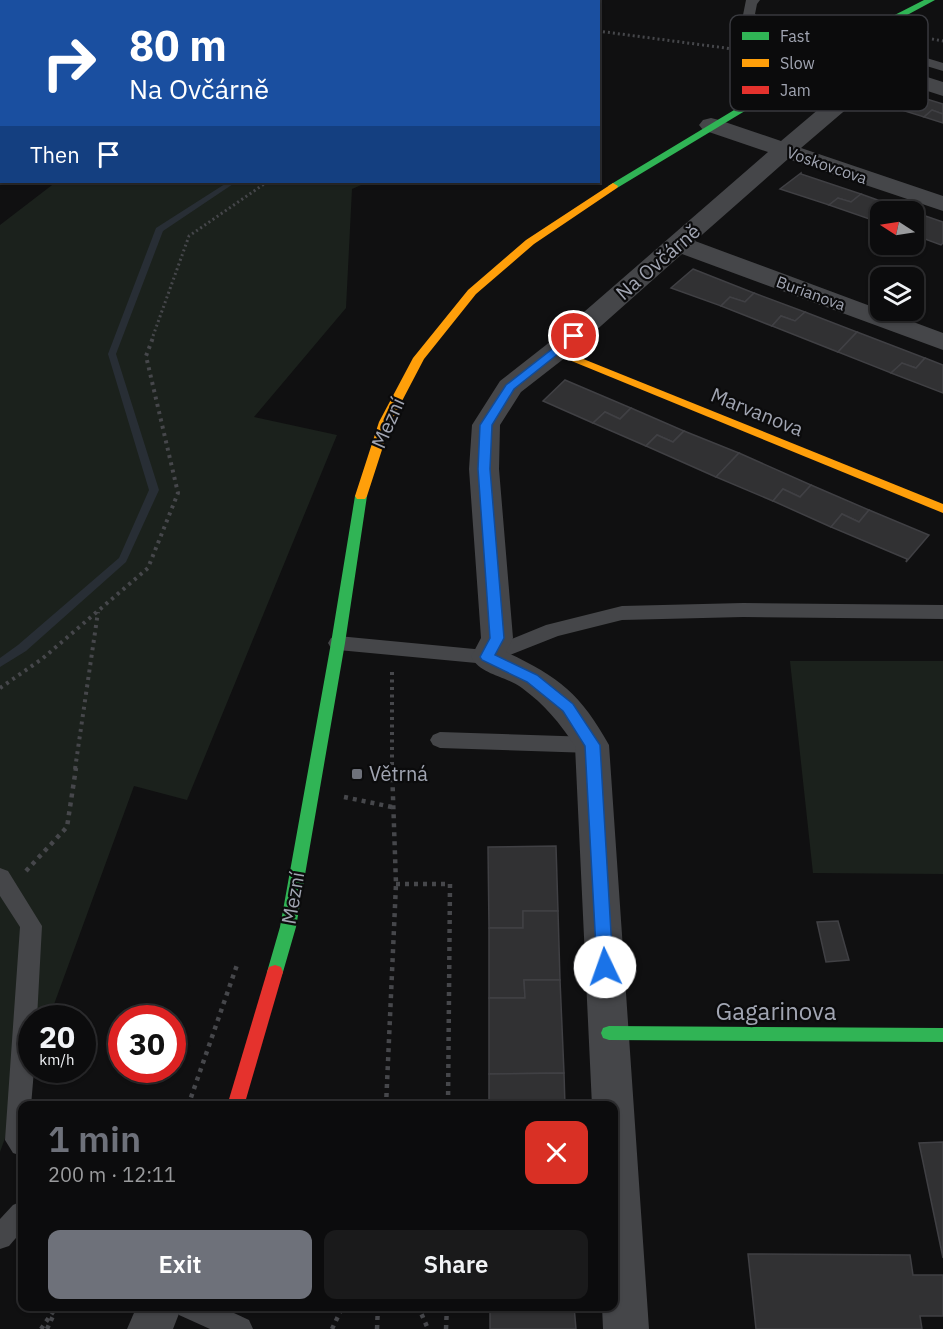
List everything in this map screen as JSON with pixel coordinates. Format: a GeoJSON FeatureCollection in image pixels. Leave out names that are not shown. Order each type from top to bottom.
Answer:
{"type":"FeatureCollection","features":[{"type":"Feature","properties":{"kind":"street","name":"Mezní"},"geometry":{"type":"LineString","coordinates":[[902,15],[931,0]]}},
{"type":"Feature","properties":{"kind":"street","name":"Na Ovčárně"},"geometry":{"type":"LineString","coordinates":[[928,84],[943,89]]}},
{"type":"Feature","properties":{"kind":"street","name":"Mezní"},"geometry":{"type":"LineString","coordinates":[[236,1101],[288,927],[338,643],[361,494],[385,422],[419,358],[472,292],[530,242],[621,180],[735,111]]}},
{"type":"Feature","properties":{"kind":"street","name":"Na Ovčárně"},"geometry":{"type":"LineString","coordinates":[[487,657],[497,638],[484,469],[486,425],[510,387],[556,351],[830,111]]}},
{"type":"Feature","properties":{"kind":"street","name":"Voskovcova"},"geometry":{"type":"LineString","coordinates":[[711,125],[943,204]]}},
{"type":"Feature","properties":{"kind":"street","name":"Burianova"},"geometry":{"type":"LineString","coordinates":[[679,244],[943,342]]}},
{"type":"Feature","properties":{"kind":"street","name":"Marvanova"},"geometry":{"type":"LineString","coordinates":[[556,351],[943,509]]}},
{"type":"Feature","properties":{"kind":"street"},"geometry":{"type":"LineString","coordinates":[[487,657],[532,678],[568,708],[592,745],[613,1101]]}},
{"type":"Feature","properties":{"kind":"street","name":"Gagarinova"},"geometry":{"type":"LineString","coordinates":[[609,1033],[943,1035]]}},
{"type":"Feature","properties":{"kind":"street"},"geometry":{"type":"LineString","coordinates":[[618,1192],[626,1329]]}},
{"type":"Feature","properties":{"kind":"street"},"geometry":{"type":"LineString","coordinates":[[150,1329],[158,1311]]}},
{"type":"Feature","properties":{"kind":"lane"},"geometry":{"type":"LineString","coordinates":[[749,15],[751,2],[754,0]]}},
{"type":"Feature","properties":{"kind":"lane"},"geometry":{"type":"LineString","coordinates":[[928,62],[943,67]]}},
{"type":"Feature","properties":{"kind":"lane"},"geometry":{"type":"LineString","coordinates":[[338,643],[487,657],[553,630],[622,614],[743,610],[943,612]]}},
{"type":"Feature","properties":{"kind":"lane"},"geometry":{"type":"LineString","coordinates":[[440,740],[592,745]]}},
{"type":"Feature","properties":{"kind":"lane"},"geometry":{"type":"LineString","coordinates":[[4,884],[31,926],[20,1101]]}},
{"type":"Feature","properties":{"kind":"lane"},"geometry":{"type":"LineString","coordinates":[[18,1125],[18,1141]]}},
{"type":"Feature","properties":{"kind":"lane"},"geometry":{"type":"LineString","coordinates":[[0,1237],[18,1217]]}},
{"type":"Feature","properties":{"kind":"lane"},"geometry":{"type":"LineString","coordinates":[[199,1311],[240,1329]]}},
{"type":"Feature","properties":{"kind":"path"},"geometry":{"type":"LineString","coordinates":[[600,31],[730,48]]}},
{"type":"Feature","properties":{"kind":"path"},"geometry":{"type":"LineString","coordinates":[[0,688],[42,659],[148,568],[178,493],[146,356],[189,236],[266,183]]}},
{"type":"Feature","properties":{"kind":"path"},"geometry":{"type":"LineString","coordinates":[[4,884],[67,827],[98,611]]}},
{"type":"Feature","properties":{"kind":"path"},"geometry":{"type":"LineString","coordinates":[[386,1101],[396,884],[392,807],[392,648]]}},
{"type":"Feature","properties":{"kind":"path"},"geometry":{"type":"LineString","coordinates":[[396,884],[450,884],[448,1101]]}},
{"type":"Feature","properties":{"kind":"path"},"geometry":{"type":"LineString","coordinates":[[190,1101],[238,961]]}},
{"type":"Feature","properties":{"kind":"path"},"geometry":{"type":"LineString","coordinates":[[41,1329],[54,1311]]}},
{"type":"Feature","properties":{"kind":"path"},"geometry":{"type":"LineString","coordinates":[[47,1329],[55,1311]]}},
{"type":"Feature","properties":{"kind":"path"},"geometry":{"type":"LineString","coordinates":[[332,1329],[341,1311]]}},
{"type":"Feature","properties":{"kind":"path"},"geometry":{"type":"LineString","coordinates":[[377,1329],[378,1311]]}},
{"type":"Feature","properties":{"kind":"path"},"geometry":{"type":"LineString","coordinates":[[420,1311],[428,1329]]}},
{"type":"Feature","properties":{"kind":"path"},"geometry":{"type":"LineString","coordinates":[[446,1329],[447,1311]]}},
{"type":"Feature","properties":{"kind":"shaded area"},"geometry":{"type":"Polygon","coordinates":[[[55,183],[366,183],[352,189],[346,308],[254,417],[337,435],[187,800],[134,786],[54,1005],[18,1005],[18,1083],[25,1083],[0,1152],[0,225],[55,183]]]}},
{"type":"Feature","properties":{"kind":"shaded area"},"geometry":{"type":"Polygon","coordinates":[[[790,661],[943,661],[943,874],[813,873],[790,661]]]}},
{"type":"Feature","properties":{"kind":"building"},"geometry":{"type":"Polygon","coordinates":[[[928,99],[943,104],[943,114],[932,110],[924,117],[905,111],[928,111],[928,99]]]}},
{"type":"Feature","properties":{"kind":"building"},"geometry":{"type":"Polygon","coordinates":[[[932,110],[943,114],[943,123],[924,117],[932,110]]]}},
{"type":"Feature","properties":{"kind":"building"},"geometry":{"type":"Polygon","coordinates":[[[801,173],[861,194],[851,202],[838,198],[829,205],[780,189],[801,173]]]}},
{"type":"Feature","properties":{"kind":"building"},"geometry":{"type":"Polygon","coordinates":[[[861,194],[880,201],[870,201],[870,219],[829,205],[838,198],[851,202],[861,194]]]}},
{"type":"Feature","properties":{"kind":"building"},"geometry":{"type":"Polygon","coordinates":[[[924,215],[943,222],[943,243],[941,245],[924,239],[924,215]]]}},
{"type":"Feature","properties":{"kind":"building"},"geometry":{"type":"Polygon","coordinates":[[[693,269],[754,293],[745,302],[730,297],[721,306],[671,288],[693,269]]]}},
{"type":"Feature","properties":{"kind":"building"},"geometry":{"type":"Polygon","coordinates":[[[754,293],[805,312],[795,321],[781,316],[772,326],[721,306],[730,297],[745,302],[754,293]]]}},
{"type":"Feature","properties":{"kind":"building"},"geometry":{"type":"Polygon","coordinates":[[[805,312],[857,332],[838,352],[772,326],[781,316],[795,321],[805,312]]]}},
{"type":"Feature","properties":{"kind":"building"},"geometry":{"type":"Polygon","coordinates":[[[857,332],[925,358],[916,368],[902,363],[891,373],[838,352],[857,332]]]}},
{"type":"Feature","properties":{"kind":"building"},"geometry":{"type":"Polygon","coordinates":[[[925,358],[943,365],[943,393],[891,373],[902,363],[916,368],[925,358]]]}},
{"type":"Feature","properties":{"kind":"building"},"geometry":{"type":"Polygon","coordinates":[[[565,380],[631,408],[620,419],[605,412],[593,423],[543,401],[565,380]]]}},
{"type":"Feature","properties":{"kind":"building"},"geometry":{"type":"Polygon","coordinates":[[[631,408],[684,431],[673,442],[657,435],[646,446],[593,423],[605,412],[620,419],[631,408]]]}},
{"type":"Feature","properties":{"kind":"building"},"geometry":{"type":"Polygon","coordinates":[[[684,431],[739,453],[716,477],[646,446],[657,435],[673,442],[684,431]]]}},
{"type":"Feature","properties":{"kind":"building"},"geometry":{"type":"Polygon","coordinates":[[[739,453],[811,485],[800,497],[783,489],[773,501],[716,477],[739,453]]]}},
{"type":"Feature","properties":{"kind":"building"},"geometry":{"type":"Polygon","coordinates":[[[811,485],[869,510],[859,522],[842,514],[831,527],[773,501],[783,489],[800,497],[811,485]]]}},
{"type":"Feature","properties":{"kind":"building"},"geometry":{"type":"Polygon","coordinates":[[[869,510],[929,535],[906,562],[907,559],[831,527],[842,514],[859,522],[869,510]]]}},
{"type":"Feature","properties":{"kind":"building"},"geometry":{"type":"Polygon","coordinates":[[[556,846],[558,911],[523,911],[523,928],[489,928],[488,847],[556,846]]]}},
{"type":"Feature","properties":{"kind":"building"},"geometry":{"type":"Polygon","coordinates":[[[523,911],[558,911],[560,980],[524,980],[525,998],[489,998],[489,928],[523,928],[523,911]]]}},
{"type":"Feature","properties":{"kind":"building"},"geometry":{"type":"Polygon","coordinates":[[[838,921],[849,960],[826,962],[817,922],[838,921]]]}},
{"type":"Feature","properties":{"kind":"building"},"geometry":{"type":"Polygon","coordinates":[[[524,980],[560,980],[564,1073],[489,1074],[489,998],[525,998],[524,980]]]}},
{"type":"Feature","properties":{"kind":"building"},"geometry":{"type":"Polygon","coordinates":[[[564,1073],[565,1101],[489,1101],[489,1074],[564,1073]]]}},
{"type":"Feature","properties":{"kind":"building"},"geometry":{"type":"Polygon","coordinates":[[[943,1142],[943,1258],[919,1143],[943,1142]]]}},
{"type":"Feature","properties":{"kind":"building"},"geometry":{"type":"Polygon","coordinates":[[[748,1254],[910,1255],[913,1275],[943,1275],[943,1316],[920,1316],[922,1329],[756,1329],[748,1254]]]}},
{"type":"Feature","properties":{"kind":"building"},"geometry":{"type":"Polygon","coordinates":[[[490,1311],[574,1311],[576,1329],[490,1329],[490,1311]]]}},
{"type":"Feature","properties":{"kind":"waterway"},"geometry":{"type":"LineString","coordinates":[[0,663],[22,648],[123,560],[154,490],[112,354],[159,230],[230,183]]}},
{"type":"Feature","properties":{"kind":"traffic: fast"},"geometry":{"type":"LineString","coordinates":[[902,15],[931,0]]}},
{"type":"Feature","properties":{"kind":"traffic: fast"},"geometry":{"type":"LineString","coordinates":[[613,186],[738,111]]}},
{"type":"Feature","properties":{"kind":"traffic: fast"},"geometry":{"type":"LineString","coordinates":[[275,972],[288,927],[338,643],[361,496]]}},
{"type":"Feature","properties":{"kind":"traffic: fast"},"geometry":{"type":"LineString","coordinates":[[609,1033],[943,1035]]}},
{"type":"Feature","properties":{"kind":"traffic: slow"},"geometry":{"type":"LineString","coordinates":[[361,496],[385,422],[419,358],[472,292],[530,242],[613,186]]}},
{"type":"Feature","properties":{"kind":"traffic: slow"},"geometry":{"type":"LineString","coordinates":[[556,351],[943,509]]}},
{"type":"Feature","properties":{"kind":"traffic: jam"},"geometry":{"type":"LineString","coordinates":[[236,1101],[275,972]]}},
{"type":"Feature","properties":{"kind":"place","name":"Větrná"},"geometry":{"type":"Point","coordinates":[357,774]}},
{"type":"Feature","properties":{"kind":"route"},"geometry":{"type":"LineString","coordinates":[[574,336],[510,387],[486,425],[484,469],[497,638],[487,657],[532,678],[568,708],[592,745],[605,967]]}}]}
